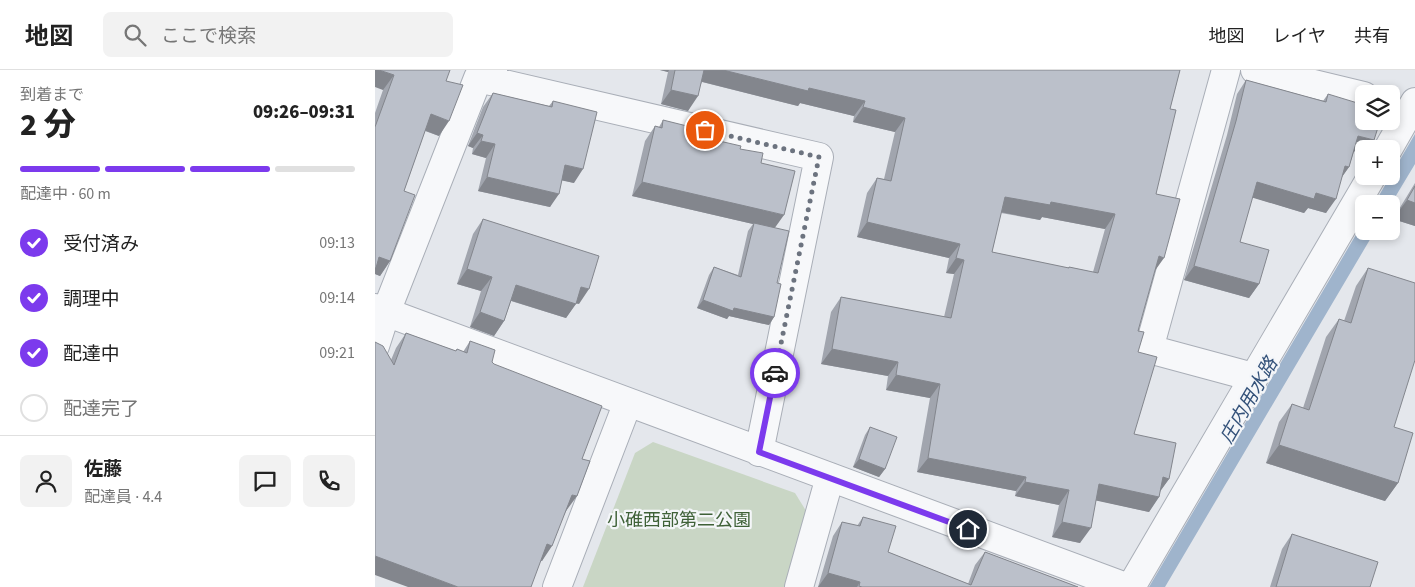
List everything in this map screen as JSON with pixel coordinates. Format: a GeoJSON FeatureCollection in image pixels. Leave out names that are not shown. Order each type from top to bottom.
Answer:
{"type":"FeatureCollection","features":[{"type":"Feature","properties":{"kind":"street"},"geometry":{"type":"LineString","coordinates":[[1226,70],[1149,349],[1253,377]]}},
{"type":"Feature","properties":{"kind":"street"},"geometry":{"type":"LineString","coordinates":[[1255,70],[1355,94]]}},
{"type":"Feature","properties":{"kind":"street"},"geometry":{"type":"LineString","coordinates":[[375,346],[381,310],[486,74],[819,157],[759,452]]}},
{"type":"Feature","properties":{"kind":"street"},"geometry":{"type":"LineString","coordinates":[[1392,140],[1408,105]]}},
{"type":"Feature","properties":{"kind":"street"},"geometry":{"type":"LineString","coordinates":[[1131,587],[1367,185]]}},
{"type":"Feature","properties":{"kind":"street"},"geometry":{"type":"LineString","coordinates":[[381,310],[1126,587]]}},
{"type":"Feature","properties":{"kind":"street"},"geometry":{"type":"LineString","coordinates":[[557,587],[628,402]]}},
{"type":"Feature","properties":{"kind":"street"},"geometry":{"type":"LineString","coordinates":[[799,587],[829,477]]}},
{"type":"Feature","properties":{"kind":"green space","name":"小碓西部第二公園"},"geometry":{"type":"Polygon","coordinates":[[[653,442],[795,493],[808,514],[788,587],[583,587],[635,453],[653,442]]]}},
{"type":"Feature","properties":{"kind":"water"},"geometry":{"type":"Polygon","coordinates":[[[1415,134],[1415,164],[1396,195],[1379,195],[1385,185],[1400,185],[1400,160],[1415,134]]]}},
{"type":"Feature","properties":{"kind":"water"},"geometry":{"type":"Polygon","coordinates":[[[1355,236],[1355,240],[1370,240],[1165,587],[1149,587],[1355,236]]]}},
{"type":"Feature","properties":{"kind":"building"},"geometry":{"type":"Polygon","coordinates":[[[379,70],[450,70],[446,81],[463,85],[449,121],[431,114],[404,191],[415,195],[390,261],[379,257],[375,268],[375,127],[394,75],[379,70]]]}},
{"type":"Feature","properties":{"kind":"building"},"geometry":{"type":"Polygon","coordinates":[[[675,70],[704,70],[698,96],[671,90],[675,70]]]}},
{"type":"Feature","properties":{"kind":"building"},"geometry":{"type":"Polygon","coordinates":[[[723,70],[1180,70],[1170,109],[1176,110],[1156,194],[1180,199],[1164,258],[1159,256],[1138,331],[1144,332],[1138,352],[1157,357],[1134,434],[1176,443],[1169,479],[1163,477],[1159,497],[1099,484],[1091,528],[1062,522],[1069,490],[1025,482],[1026,477],[928,458],[940,384],[896,375],[898,362],[832,349],[841,297],[951,318],[964,260],[956,258],[960,244],[867,222],[877,178],[891,181],[905,118],[863,107],[865,101],[809,88],[808,91],[723,70]],[[1005,197],[992,252],[1098,273],[1115,214],[1051,202],[1050,205],[1005,197]]]}},
{"type":"Feature","properties":{"kind":"building"},"geometry":{"type":"Polygon","coordinates":[[[1246,80],[1326,102],[1328,94],[1355,102],[1355,130],[1377,130],[1374,140],[1358,136],[1355,140],[1349,167],[1345,166],[1336,199],[1316,193],[1314,199],[1257,182],[1240,242],[1269,250],[1259,284],[1194,266],[1246,80]]]}},
{"type":"Feature","properties":{"kind":"building"},"geometry":{"type":"Polygon","coordinates":[[[493,93],[552,107],[553,101],[597,112],[583,169],[565,165],[559,194],[487,177],[495,144],[481,141],[483,135],[477,133],[493,93]]]}},
{"type":"Feature","properties":{"kind":"building"},"geometry":{"type":"Polygon","coordinates":[[[663,120],[691,127],[689,134],[741,146],[740,149],[763,153],[761,163],[795,171],[784,215],[642,182],[655,126],[662,128],[663,120]]]}},
{"type":"Feature","properties":{"kind":"building"},"geometry":{"type":"Polygon","coordinates":[[[1415,186],[1415,203],[1407,200],[1415,186]]]}},
{"type":"Feature","properties":{"kind":"building"},"geometry":{"type":"Polygon","coordinates":[[[483,219],[599,256],[589,289],[581,287],[576,304],[516,285],[504,321],[480,312],[492,277],[467,269],[483,219]]]}},
{"type":"Feature","properties":{"kind":"building"},"geometry":{"type":"Polygon","coordinates":[[[754,223],[789,231],[777,283],[781,284],[774,317],[734,308],[733,311],[703,300],[714,267],[741,277],[754,223]]]}},
{"type":"Feature","properties":{"kind":"building"},"geometry":{"type":"Polygon","coordinates":[[[1368,268],[1415,283],[1415,360],[1394,427],[1413,433],[1398,483],[1279,445],[1292,404],[1309,410],[1339,319],[1351,323],[1368,268]]]}},
{"type":"Feature","properties":{"kind":"building"},"geometry":{"type":"Polygon","coordinates":[[[406,333],[456,351],[457,349],[467,353],[470,341],[495,350],[492,362],[494,364],[602,406],[582,459],[590,461],[577,496],[572,495],[552,546],[547,544],[531,587],[458,587],[375,556],[375,342],[383,346],[394,365],[406,333]]]}},
{"type":"Feature","properties":{"kind":"building"},"geometry":{"type":"Polygon","coordinates":[[[870,427],[897,437],[885,469],[859,459],[870,427]]]}},
{"type":"Feature","properties":{"kind":"building"},"geometry":{"type":"Polygon","coordinates":[[[863,517],[896,526],[888,552],[971,585],[985,552],[1078,587],[862,587],[859,586],[860,582],[828,573],[842,522],[860,526],[863,517]]]}},
{"type":"Feature","properties":{"kind":"building"},"geometry":{"type":"Polygon","coordinates":[[[1292,534],[1378,562],[1370,587],[1276,587],[1292,534]]]}},
{"type":"Feature","properties":{"kind":"way so far"},"geometry":{"type":"LineString","coordinates":[[705,130],[819,157],[775,373]]}},
{"type":"Feature","properties":{"kind":"route"},"geometry":{"type":"LineString","coordinates":[[775,373],[759,452],[968,529]]}},
{"type":"Feature","properties":{"kind":"water label","name":"庄内用水路"},"geometry":{"type":"Point","coordinates":[1248,400]}}]}
